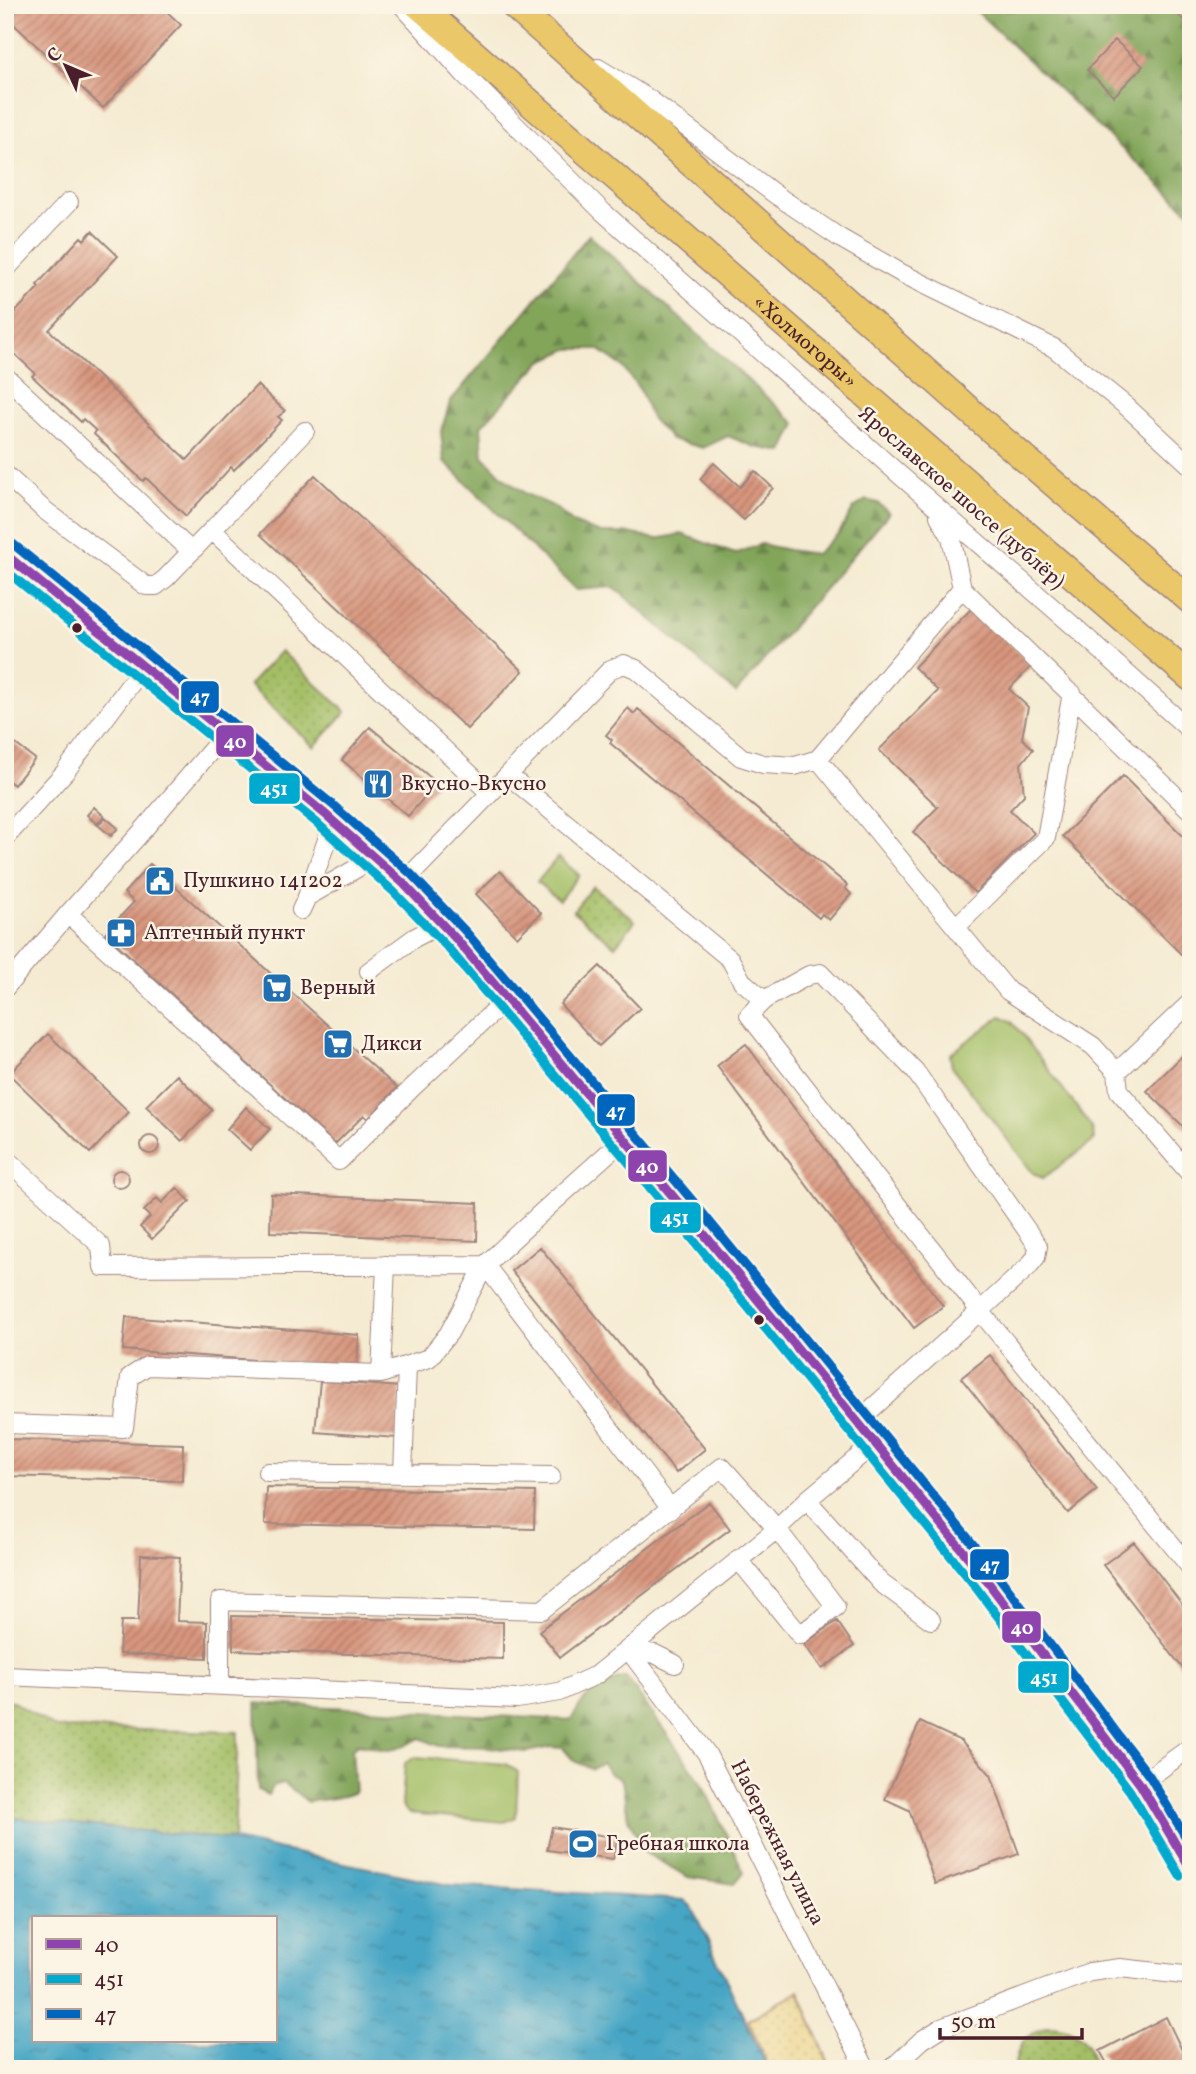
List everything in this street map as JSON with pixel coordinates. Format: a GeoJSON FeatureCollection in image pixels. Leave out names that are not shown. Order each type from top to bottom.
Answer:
{"type":"FeatureCollection","features":[{"type":"Feature","properties":{"kind":"highway","name":"«Холмогоры»"},"geometry":{"type":"LineString","coordinates":[[418,5],[1191,678]]}},
{"type":"Feature","properties":{"kind":"highway"},"geometry":{"type":"LineString","coordinates":[[513,5],[985,424],[1191,601]]}},
{"type":"Feature","properties":{"kind":"main road"},"geometry":{"type":"LineString","coordinates":[[5,554],[384,865],[508,998],[981,1573],[1140,1784],[1191,1870]]}},
{"type":"Feature","properties":{"kind":"street","name":"Ярославское шоссе (дублёр)"},"geometry":{"type":"LineString","coordinates":[[402,5],[465,75],[603,212],[1191,731]]}},
{"type":"Feature","properties":{"kind":"street"},"geometry":{"type":"LineString","coordinates":[[549,38],[649,99],[776,195],[840,239],[901,273],[1054,348],[1126,406],[1191,466]]}},
{"type":"Feature","properties":{"kind":"street"},"geometry":{"type":"LineString","coordinates":[[5,270],[69,202]]}},
{"type":"Feature","properties":{"kind":"street"},"geometry":{"type":"LineString","coordinates":[[5,376],[191,551]]}},
{"type":"Feature","properties":{"kind":"street"},"geometry":{"type":"LineString","coordinates":[[5,474],[43,509],[146,586],[156,586],[166,579],[305,431]]}},
{"type":"Feature","properties":{"kind":"street"},"geometry":{"type":"LineString","coordinates":[[1165,442],[1191,454]]}},
{"type":"Feature","properties":{"kind":"street"},"geometry":{"type":"LineString","coordinates":[[901,476],[936,509],[951,537],[962,588],[1191,811]]}},
{"type":"Feature","properties":{"kind":"street"},"geometry":{"type":"LineString","coordinates":[[212,530],[490,793]]}},
{"type":"Feature","properties":{"kind":"street"},"geometry":{"type":"LineString","coordinates":[[402,883],[611,669],[624,664],[636,669],[741,757],[763,764],[795,766],[818,759],[962,588]]}},
{"type":"Feature","properties":{"kind":"street"},"geometry":{"type":"LineString","coordinates":[[9,827],[65,772],[144,666]]}},
{"type":"Feature","properties":{"kind":"street"},"geometry":{"type":"LineString","coordinates":[[956,927],[1046,838],[1072,693]]}},
{"type":"Feature","properties":{"kind":"street"},"geometry":{"type":"LineString","coordinates":[[5,988],[226,733]]}},
{"type":"Feature","properties":{"kind":"street"},"geometry":{"type":"LineString","coordinates":[[818,759],[1008,991],[1093,1046],[1116,1072],[1119,1091],[1191,1175]]}},
{"type":"Feature","properties":{"kind":"street"},"geometry":{"type":"LineString","coordinates":[[508,775],[730,959],[742,981],[764,1000]]}},
{"type":"Feature","properties":{"kind":"street"},"geometry":{"type":"LineString","coordinates":[[325,814],[328,838],[304,903],[364,864],[384,865]]}},
{"type":"Feature","properties":{"kind":"street"},"geometry":{"type":"LineString","coordinates":[[68,914],[339,1161],[508,998]]}},
{"type":"Feature","properties":{"kind":"street"},"geometry":{"type":"LineString","coordinates":[[369,971],[414,938],[441,924]]}},
{"type":"Feature","properties":{"kind":"street"},"geometry":{"type":"LineString","coordinates":[[857,1422],[980,1311],[1028,1267],[1036,1257],[1038,1246],[915,1071],[820,973],[809,975],[764,1000],[749,1015],[980,1311],[1191,1568]]}},
{"type":"Feature","properties":{"kind":"street"},"geometry":{"type":"LineString","coordinates":[[1116,1072],[1191,1002]]}},
{"type":"Feature","properties":{"kind":"street"},"geometry":{"type":"LineString","coordinates":[[5,1424],[124,1428],[130,1377],[147,1366],[381,1374],[429,1358],[449,1333],[485,1265],[624,1139]]}},
{"type":"Feature","properties":{"kind":"street"},"geometry":{"type":"LineString","coordinates":[[5,1158],[101,1246],[103,1267],[485,1265]]}},
{"type":"Feature","properties":{"kind":"street"},"geometry":{"type":"LineString","coordinates":[[381,1374],[386,1265]]}},
{"type":"Feature","properties":{"kind":"street"},"geometry":{"type":"LineString","coordinates":[[485,1265],[671,1508]]}},
{"type":"Feature","properties":{"kind":"street"},"geometry":{"type":"LineString","coordinates":[[403,1474],[407,1366]]}},
{"type":"Feature","properties":{"kind":"street"},"geometry":{"type":"LineString","coordinates":[[5,1676],[517,1699],[559,1692],[596,1675],[777,1528],[875,1443]]}},
{"type":"Feature","properties":{"kind":"street"},"geometry":{"type":"LineString","coordinates":[[220,1686],[220,1601],[542,1610],[722,1467],[777,1528],[836,1607],[800,1635],[738,1559]]}},
{"type":"Feature","properties":{"kind":"street"},"geometry":{"type":"LineString","coordinates":[[267,1472],[551,1476]]}},
{"type":"Feature","properties":{"kind":"street"},"geometry":{"type":"LineString","coordinates":[[807,1500],[881,1583],[932,1620]]}},
{"type":"Feature","properties":{"kind":"street"},"geometry":{"type":"LineString","coordinates":[[628,1649],[655,1654],[675,1664]]}},
{"type":"Feature","properties":{"kind":"street","name":"Набережная улица"},"geometry":{"type":"LineString","coordinates":[[628,1649],[707,1754],[866,2069]]}},
{"type":"Feature","properties":{"kind":"street"},"geometry":{"type":"LineString","coordinates":[[1140,1784],[1191,1747]]}},
{"type":"Feature","properties":{"kind":"street"},"geometry":{"type":"LineString","coordinates":[[891,2069],[922,2040],[941,2028],[1090,1972],[1120,1968],[1191,1978]]}},
{"type":"Feature","properties":{"kind":"green space"},"geometry":{"type":"Polygon","coordinates":[[[970,5],[1191,5],[1191,214],[970,5]]]}},
{"type":"Feature","properties":{"kind":"green space"},"geometry":{"type":"Polygon","coordinates":[[[589,235],[796,424],[783,452],[755,447],[728,436],[703,448],[671,439],[651,418],[640,390],[622,366],[598,349],[569,349],[542,361],[481,426],[483,456],[504,478],[526,494],[553,506],[575,524],[601,533],[629,533],[656,539],[682,534],[735,554],[761,544],[816,554],[839,533],[854,508],[866,500],[878,503],[889,513],[736,693],[614,587],[576,590],[444,461],[441,432],[450,402],[589,235]]]}},
{"type":"Feature","properties":{"kind":"green space"},"geometry":{"type":"Polygon","coordinates":[[[281,651],[346,712],[314,747],[249,685],[281,651]]]}},
{"type":"Feature","properties":{"kind":"green space"},"geometry":{"type":"Polygon","coordinates":[[[558,857],[579,875],[559,900],[537,882],[558,857]]]}},
{"type":"Feature","properties":{"kind":"green space"},"geometry":{"type":"Polygon","coordinates":[[[593,886],[635,921],[615,946],[573,911],[593,886]]]}},
{"type":"Feature","properties":{"kind":"green space"},"geometry":{"type":"Polygon","coordinates":[[[1001,1016],[1011,1021],[1019,1030],[1092,1128],[1094,1139],[1091,1143],[1043,1178],[1033,1173],[952,1067],[950,1055],[1001,1016]]]}},
{"type":"Feature","properties":{"kind":"green space"},"geometry":{"type":"Polygon","coordinates":[[[626,1677],[702,1783],[744,1872],[734,1884],[688,1877],[644,1852],[628,1818],[622,1780],[610,1774],[603,1763],[592,1769],[574,1761],[563,1748],[551,1747],[526,1752],[489,1747],[439,1746],[420,1738],[391,1750],[357,1744],[352,1750],[355,1792],[349,1795],[308,1802],[284,1783],[273,1786],[268,1795],[258,1790],[256,1703],[571,1720],[582,1702],[593,1691],[626,1677]]]}},
{"type":"Feature","properties":{"kind":"green space"},"geometry":{"type":"Polygon","coordinates":[[[5,1697],[56,1728],[238,1732],[234,1840],[5,1817],[5,1697]]]}},
{"type":"Feature","properties":{"kind":"green space"},"geometry":{"type":"Polygon","coordinates":[[[415,1757],[506,1764],[518,1772],[516,1817],[504,1822],[408,1813],[402,1805],[405,1763],[415,1757]]]}},
{"type":"Feature","properties":{"kind":"green space"},"geometry":{"type":"Polygon","coordinates":[[[1048,2026],[1066,2029],[1081,2037],[1090,2050],[1093,2069],[1015,2069],[1017,2054],[1024,2042],[1048,2026]]]}},
{"type":"Feature","properties":{"kind":"sand"},"geometry":{"type":"Polygon","coordinates":[[[799,1991],[831,2069],[770,2069],[748,2020],[799,1991]]]}},
{"type":"Feature","properties":{"kind":"water"},"geometry":{"type":"Polygon","coordinates":[[[5,1817],[234,1840],[450,1885],[684,1900],[692,1907],[768,2069],[5,2069],[5,1817]]]}},
{"type":"Feature","properties":{"kind":"building"},"geometry":{"type":"Polygon","coordinates":[[[7,5],[160,5],[181,25],[103,108],[5,16],[7,5]]]}},
{"type":"Feature","properties":{"kind":"building"},"geometry":{"type":"Polygon","coordinates":[[[1166,5],[1191,5],[1191,17],[1186,22],[1166,5]]]}},
{"type":"Feature","properties":{"kind":"building"},"geometry":{"type":"Polygon","coordinates":[[[1115,40],[1143,66],[1114,96],[1087,70],[1115,40]]]}},
{"type":"Feature","properties":{"kind":"building"},"geometry":{"type":"Polygon","coordinates":[[[92,231],[118,256],[49,330],[187,460],[257,385],[285,411],[278,417],[282,420],[234,470],[231,467],[186,516],[146,478],[143,481],[94,434],[96,431],[83,419],[81,422],[32,376],[35,373],[5,345],[5,323],[81,237],[84,240],[92,231]]]}},
{"type":"Feature","properties":{"kind":"building"},"geometry":{"type":"Polygon","coordinates":[[[714,463],[740,487],[755,471],[773,488],[744,520],[700,479],[714,463]]]}},
{"type":"Feature","properties":{"kind":"building"},"geometry":{"type":"Polygon","coordinates":[[[315,475],[523,671],[467,729],[260,534],[315,475]]]}},
{"type":"Feature","properties":{"kind":"building"},"geometry":{"type":"Polygon","coordinates":[[[973,607],[1032,666],[1009,689],[1028,707],[1022,738],[1033,749],[1021,764],[1024,795],[1010,810],[1034,833],[975,893],[913,832],[938,807],[879,750],[938,691],[914,667],[973,607]]]}},
{"type":"Feature","properties":{"kind":"building"},"geometry":{"type":"Polygon","coordinates":[[[628,708],[634,714],[638,709],[847,885],[845,888],[851,894],[829,920],[822,914],[819,918],[610,743],[612,740],[606,735],[628,708]]]}},
{"type":"Feature","properties":{"kind":"building"},"geometry":{"type":"Polygon","coordinates":[[[370,727],[437,783],[408,816],[342,760],[370,727]]]}},
{"type":"Feature","properties":{"kind":"building"},"geometry":{"type":"Polygon","coordinates":[[[5,736],[35,759],[14,785],[5,778],[5,736]]]}},
{"type":"Feature","properties":{"kind":"building"},"geometry":{"type":"Polygon","coordinates":[[[1123,776],[1191,844],[1191,964],[1063,836],[1123,776]]]}},
{"type":"Feature","properties":{"kind":"building"},"geometry":{"type":"Polygon","coordinates":[[[94,807],[104,816],[97,824],[87,815],[94,807]]]}},
{"type":"Feature","properties":{"kind":"building"},"geometry":{"type":"Polygon","coordinates":[[[105,817],[118,828],[111,836],[98,825],[105,817]]]}},
{"type":"Feature","properties":{"kind":"building"},"geometry":{"type":"Polygon","coordinates":[[[150,864],[397,1088],[368,1119],[364,1115],[335,1144],[105,933],[134,902],[124,893],[150,864]]]}},
{"type":"Feature","properties":{"kind":"building"},"geometry":{"type":"Polygon","coordinates":[[[500,871],[541,913],[517,937],[476,894],[500,871]]]}},
{"type":"Feature","properties":{"kind":"building"},"geometry":{"type":"Polygon","coordinates":[[[600,966],[640,1008],[599,1046],[560,1004],[600,966]]]}},
{"type":"Feature","properties":{"kind":"building"},"geometry":{"type":"Polygon","coordinates":[[[48,1034],[129,1112],[90,1153],[9,1074],[48,1034]]]}},
{"type":"Feature","properties":{"kind":"building"},"geometry":{"type":"Polygon","coordinates":[[[746,1044],[943,1306],[914,1328],[717,1066],[746,1044]]]}},
{"type":"Feature","properties":{"kind":"building"},"geometry":{"type":"Polygon","coordinates":[[[1191,1047],[1191,1134],[1147,1091],[1191,1047]]]}},
{"type":"Feature","properties":{"kind":"building"},"geometry":{"type":"Polygon","coordinates":[[[177,1075],[212,1110],[182,1141],[146,1106],[177,1075]]]}},
{"type":"Feature","properties":{"kind":"building"},"geometry":{"type":"Polygon","coordinates":[[[246,1107],[270,1129],[250,1150],[227,1129],[246,1107]]]}},
{"type":"Feature","properties":{"kind":"building"},"geometry":{"type":"Polygon","coordinates":[[[150,1136],[156,1139],[159,1145],[156,1151],[150,1154],[144,1151],[141,1145],[144,1139],[150,1136]]]}},
{"type":"Feature","properties":{"kind":"building"},"geometry":{"type":"Polygon","coordinates":[[[120,1170],[126,1173],[129,1179],[126,1185],[120,1188],[114,1185],[111,1179],[114,1173],[120,1170]]]}},
{"type":"Feature","properties":{"kind":"building"},"geometry":{"type":"Polygon","coordinates":[[[177,1188],[190,1201],[152,1239],[140,1227],[150,1217],[144,1211],[157,1198],[162,1203],[177,1188]]]}},
{"type":"Feature","properties":{"kind":"building"},"geometry":{"type":"Polygon","coordinates":[[[271,1194],[478,1203],[477,1241],[270,1232],[271,1194]]]}},
{"type":"Feature","properties":{"kind":"building"},"geometry":{"type":"Polygon","coordinates":[[[540,1247],[705,1449],[676,1473],[511,1271],[540,1247]]]}},
{"type":"Feature","properties":{"kind":"building"},"geometry":{"type":"Polygon","coordinates":[[[126,1317],[359,1335],[357,1368],[123,1350],[126,1317]]]}},
{"type":"Feature","properties":{"kind":"building"},"geometry":{"type":"Polygon","coordinates":[[[990,1355],[1097,1490],[1068,1513],[961,1378],[990,1355]]]}},
{"type":"Feature","properties":{"kind":"building"},"geometry":{"type":"Polygon","coordinates":[[[320,1381],[401,1387],[397,1438],[315,1432],[320,1381]]]}},
{"type":"Feature","properties":{"kind":"building"},"geometry":{"type":"Polygon","coordinates":[[[5,1439],[183,1444],[182,1481],[5,1476],[5,1439]]]}},
{"type":"Feature","properties":{"kind":"building"},"geometry":{"type":"Polygon","coordinates":[[[266,1487],[535,1492],[534,1529],[265,1524],[266,1487]]]}},
{"type":"Feature","properties":{"kind":"building"},"geometry":{"type":"Polygon","coordinates":[[[709,1502],[730,1529],[560,1657],[539,1631],[709,1502]]]}},
{"type":"Feature","properties":{"kind":"building"},"geometry":{"type":"Polygon","coordinates":[[[1134,1542],[1191,1616],[1191,1679],[1103,1565],[1134,1542]]]}},
{"type":"Feature","properties":{"kind":"building"},"geometry":{"type":"Polygon","coordinates":[[[141,1555],[180,1557],[177,1621],[207,1622],[207,1658],[119,1654],[121,1621],[138,1621],[141,1555]]]}},
{"type":"Feature","properties":{"kind":"building"},"geometry":{"type":"Polygon","coordinates":[[[232,1616],[503,1622],[503,1659],[233,1650],[232,1616]]]}},
{"type":"Feature","properties":{"kind":"building"},"geometry":{"type":"Polygon","coordinates":[[[837,1621],[854,1646],[822,1669],[804,1644],[837,1621]]]}},
{"type":"Feature","properties":{"kind":"building"},"geometry":{"type":"Polygon","coordinates":[[[920,1722],[961,1741],[991,1775],[1019,1854],[935,1884],[909,1810],[885,1799],[920,1722]]]}},
{"type":"Feature","properties":{"kind":"building","name":"Гребная школа"},"geometry":{"type":"Polygon","coordinates":[[[552,1827],[618,1838],[613,1859],[547,1850],[552,1827]]]}},
{"type":"Feature","properties":{"kind":"building"},"geometry":{"type":"Polygon","coordinates":[[[1166,2017],[1191,2069],[1110,2069],[1100,2051],[1166,2017]]]}},
{"type":"Feature","properties":{"kind":"transit line","name":"47"},"geometry":{"type":"LineString","coordinates":[[13,544],[333,805],[411,874],[466,932],[691,1199],[990,1565],[1150,1777],[1191,1846]]}},
{"type":"Feature","properties":{"kind":"transit line","name":"40"},"geometry":{"type":"LineString","coordinates":[[5,554],[325,814],[403,883],[457,940],[682,1207],[981,1573],[1140,1784],[1191,1870]]}},
{"type":"Feature","properties":{"kind":"transit line","name":"451"},"geometry":{"type":"LineString","coordinates":[[5,570],[317,823],[394,892],[448,948],[673,1215],[971,1581],[1130,1791],[1180,1876]]}},
{"type":"Feature","properties":{"kind":"place","name":"Вкусно-Вкусно"},"geometry":{"type":"Point","coordinates":[378,784]}},
{"type":"Feature","properties":{"kind":"place","name":"Пушкино 141202"},"geometry":{"type":"Point","coordinates":[160,881]}},
{"type":"Feature","properties":{"kind":"place","name":"Аптечный пункт"},"geometry":{"type":"Point","coordinates":[121,933]}},
{"type":"Feature","properties":{"kind":"place","name":"Верный"},"geometry":{"type":"Point","coordinates":[277,988]}},
{"type":"Feature","properties":{"kind":"place","name":"Дикси"},"geometry":{"type":"Point","coordinates":[338,1044]}},
{"type":"Feature","properties":{"kind":"place","name":"Гребная школа"},"geometry":{"type":"Point","coordinates":[583,1844]}}]}
